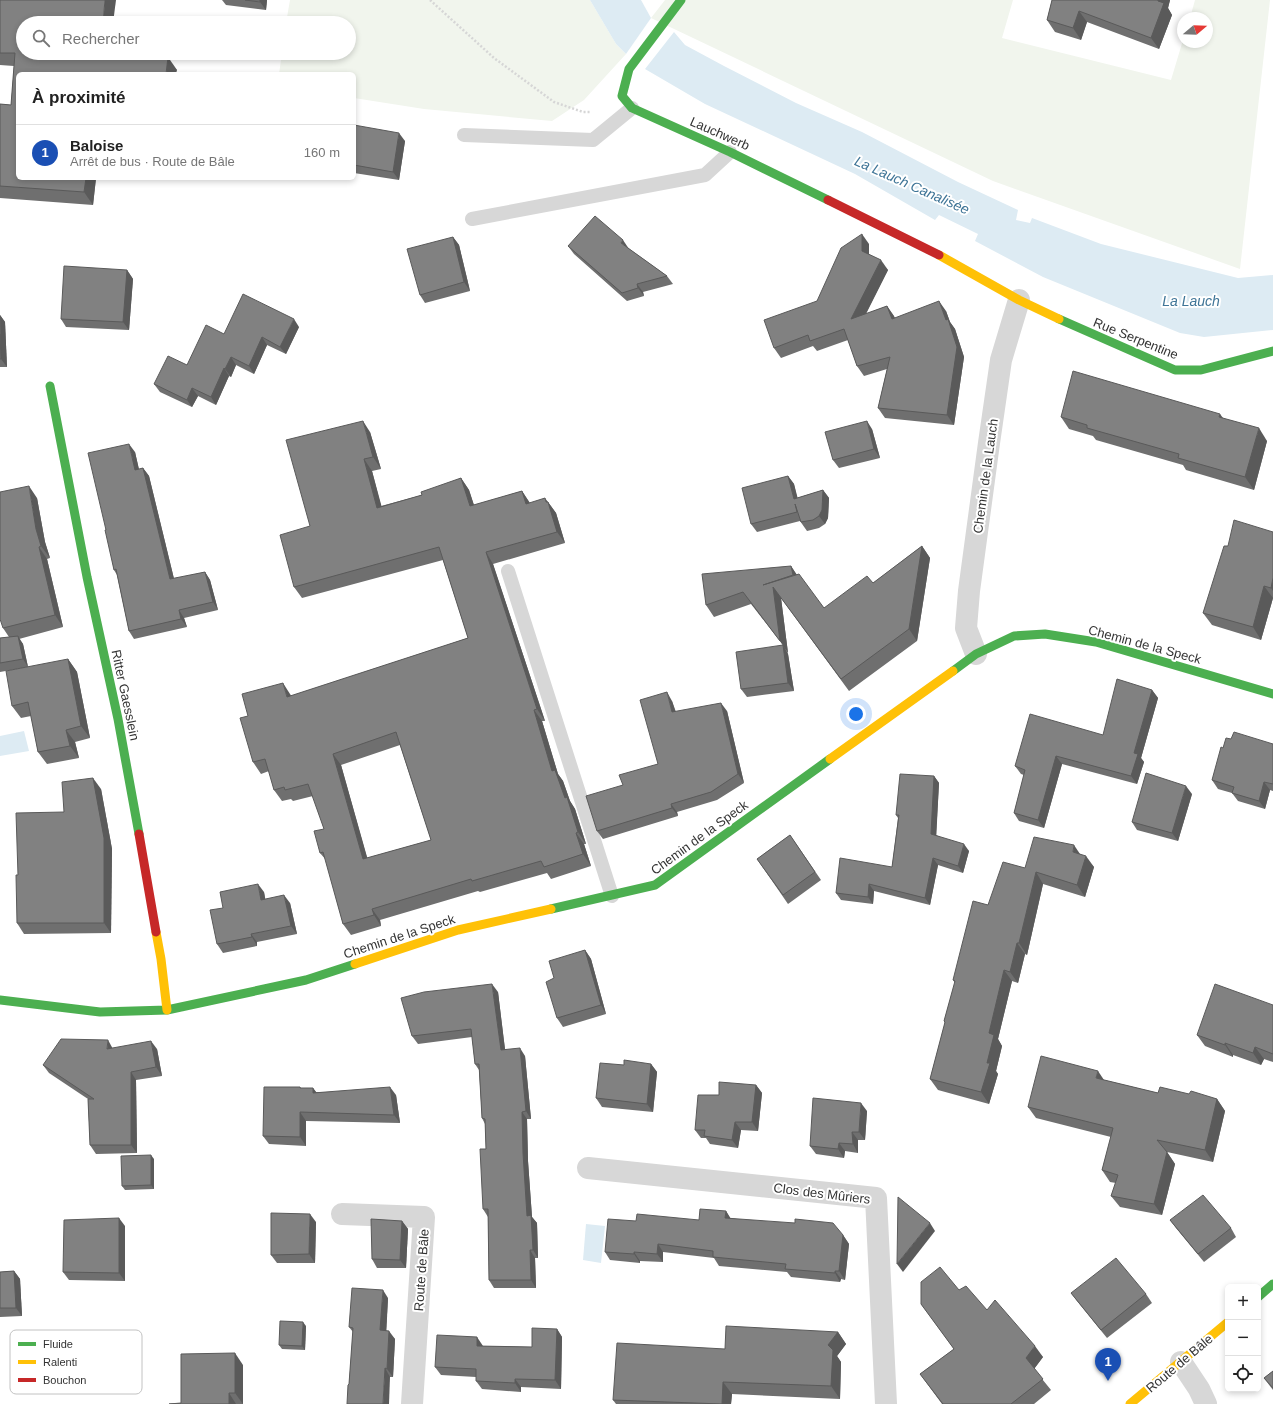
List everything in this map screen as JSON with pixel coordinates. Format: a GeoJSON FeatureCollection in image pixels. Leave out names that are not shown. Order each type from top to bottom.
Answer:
{"type":"FeatureCollection","features":[{"type":"Feature","properties":{"kind":"street"},"geometry":{"type":"LineString","coordinates":[[622,96],[629,69],[681,0]]}},
{"type":"Feature","properties":{"kind":"street","name":"Lauchwerb"},"geometry":{"type":"LineString","coordinates":[[622,96],[632,108],[730,152],[919,244],[1019,300]]}},
{"type":"Feature","properties":{"kind":"street","name":"Rue Serpentine"},"geometry":{"type":"LineString","coordinates":[[1019,300],[1084,331],[1175,370],[1201,370],[1273,351]]}},
{"type":"Feature","properties":{"kind":"street","name":"Chemin de la Lauch"},"geometry":{"type":"LineString","coordinates":[[976,654],[966,628],[969,592],[988,443],[1001,360],[1019,300]]}},
{"type":"Feature","properties":{"kind":"street","name":"Ritter Gaesslein"},"geometry":{"type":"LineString","coordinates":[[50,386],[87,577],[118,720],[161,959],[167,1010]]}},
{"type":"Feature","properties":{"kind":"street","name":"Chemin de la Speck"},"geometry":{"type":"LineString","coordinates":[[0,1000],[100,1012],[167,1010],[306,980],[458,930],[655,885],[976,654],[1014,636],[1045,634],[1096,642],[1273,694]]}},
{"type":"Feature","properties":{"kind":"street","name":"Clos des Mûriers"},"geometry":{"type":"LineString","coordinates":[[588,1168],[876,1198],[886,1404]]}},
{"type":"Feature","properties":{"kind":"street","name":"Route de Bâle"},"geometry":{"type":"LineString","coordinates":[[342,1214],[424,1217],[412,1404]]}},
{"type":"Feature","properties":{"kind":"street"},"geometry":{"type":"LineString","coordinates":[[1261,1294],[1273,1284]]}},
{"type":"Feature","properties":{"kind":"street","name":"Route de Bâle"},"geometry":{"type":"LineString","coordinates":[[1130,1404],[1225,1325]]}},
{"type":"Feature","properties":{"kind":"street"},"geometry":{"type":"LineString","coordinates":[[1181,1362],[1199,1389],[1206,1404]]}},
{"type":"Feature","properties":{"kind":"lane"},"geometry":{"type":"LineString","coordinates":[[464,135],[593,140],[632,108]]}},
{"type":"Feature","properties":{"kind":"lane"},"geometry":{"type":"LineString","coordinates":[[472,219],[705,175],[730,152]]}},
{"type":"Feature","properties":{"kind":"lane"},"geometry":{"type":"LineString","coordinates":[[508,571],[612,896]]}},
{"type":"Feature","properties":{"kind":"path"},"geometry":{"type":"LineString","coordinates":[[430,0],[494,58],[554,102],[583,112],[604,110],[622,96]]}},
{"type":"Feature","properties":{"kind":"shaded area"},"geometry":{"type":"Polygon","coordinates":[[[290,0],[590,0],[616,44],[626,54],[584,100],[552,121],[424,109],[356,98],[356,72],[279,72],[281,60],[356,60],[356,16],[287,16],[290,0]]]}},
{"type":"Feature","properties":{"kind":"shaded area"},"geometry":{"type":"Polygon","coordinates":[[[665,0],[1013,0],[1002,38],[1171,80],[1181,48],[1213,48],[1213,12],[1192,12],[1195,0],[1270,0],[1240,269],[993,181],[651,18],[665,0]]]}},
{"type":"Feature","properties":{"kind":"water"},"geometry":{"type":"Polygon","coordinates":[[[590,0],[641,0],[651,18],[626,54],[616,44],[590,0]]]}},
{"type":"Feature","properties":{"kind":"water","name":"La Lauch"},"geometry":{"type":"Polygon","coordinates":[[[674,32],[685,45],[724,66],[796,103],[862,132],[958,182],[1018,210],[1016,220],[1030,223],[1032,218],[1101,244],[1238,278],[1273,275],[1273,330],[1204,337],[1180,333],[1043,277],[975,241],[978,234],[939,215],[935,220],[855,174],[705,104],[645,69],[674,32]]]}},
{"type":"Feature","properties":{"kind":"water"},"geometry":{"type":"Polygon","coordinates":[[[24,731],[29,751],[0,756],[0,736],[24,731]]]}},
{"type":"Feature","properties":{"kind":"water"},"geometry":{"type":"Polygon","coordinates":[[[586,1224],[605,1226],[601,1263],[583,1260],[586,1224]]]}},
{"type":"Feature","properties":{"kind":"building"},"geometry":{"type":"Polygon","coordinates":[[[0,0],[105,0],[104,16],[16,16],[16,60],[168,60],[166,72],[16,72],[16,180],[86,180],[84,192],[0,186],[0,104],[11,105],[15,53],[0,53],[0,0]]]}},
{"type":"Feature","properties":{"kind":"building"},"geometry":{"type":"Polygon","coordinates":[[[245,0],[260,0],[260,2],[245,0]]]}},
{"type":"Feature","properties":{"kind":"building"},"geometry":{"type":"Polygon","coordinates":[[[1052,0],[1158,0],[1164,3],[1151,38],[1079,11],[1073,28],[1047,20],[1052,0]]]}},
{"type":"Feature","properties":{"kind":"building"},"geometry":{"type":"Polygon","coordinates":[[[356,125],[399,133],[393,172],[356,165],[356,125]]]}},
{"type":"Feature","properties":{"kind":"building"},"geometry":{"type":"Polygon","coordinates":[[[595,216],[623,240],[621,243],[667,276],[637,284],[638,288],[622,293],[568,246],[595,216]]]}},
{"type":"Feature","properties":{"kind":"building"},"geometry":{"type":"Polygon","coordinates":[[[862,234],[862,251],[881,260],[851,319],[887,306],[892,319],[939,301],[946,320],[948,319],[957,347],[947,415],[878,408],[890,357],[857,366],[844,329],[810,341],[808,335],[774,348],[764,320],[817,301],[841,248],[862,234]]]}},
{"type":"Feature","properties":{"kind":"building"},"geometry":{"type":"Polygon","coordinates":[[[453,237],[464,282],[420,295],[407,249],[453,237]]]}},
{"type":"Feature","properties":{"kind":"building"},"geometry":{"type":"Polygon","coordinates":[[[64,266],[127,270],[123,322],[61,319],[64,266]]]}},
{"type":"Feature","properties":{"kind":"building"},"geometry":{"type":"Polygon","coordinates":[[[243,294],[294,319],[280,347],[262,337],[249,366],[231,357],[225,369],[224,368],[211,397],[192,388],[187,400],[154,384],[168,356],[187,365],[206,325],[224,334],[243,294]]]}},
{"type":"Feature","properties":{"kind":"building"},"geometry":{"type":"Polygon","coordinates":[[[0,334],[1,359],[0,359],[0,334]]]}},
{"type":"Feature","properties":{"kind":"building"},"geometry":{"type":"Polygon","coordinates":[[[1073,371],[1220,414],[1219,417],[1259,428],[1245,477],[1178,458],[1179,454],[1087,428],[1087,425],[1061,417],[1073,371]]]}},
{"type":"Feature","properties":{"kind":"building"},"geometry":{"type":"Polygon","coordinates":[[[363,421],[373,457],[364,459],[377,508],[422,495],[421,492],[461,478],[470,506],[522,491],[526,504],[545,498],[546,502],[548,502],[557,532],[486,552],[537,709],[534,710],[552,771],[555,770],[565,798],[567,797],[583,854],[544,867],[541,861],[472,881],[471,879],[372,909],[374,915],[343,924],[323,852],[320,853],[314,831],[324,829],[308,784],[285,790],[284,787],[274,790],[265,759],[253,762],[240,718],[248,716],[242,694],[283,683],[287,697],[468,638],[439,547],[294,587],[280,535],[310,526],[286,440],[363,421]],[[396,732],[333,754],[363,859],[431,840],[396,732]]]}},
{"type":"Feature","properties":{"kind":"building"},"geometry":{"type":"Polygon","coordinates":[[[867,421],[874,449],[833,460],[825,432],[867,421]]]}},
{"type":"Feature","properties":{"kind":"building"},"geometry":{"type":"Polygon","coordinates":[[[129,444],[135,470],[143,468],[170,579],[205,572],[213,602],[179,610],[181,619],[129,631],[116,569],[114,570],[88,453],[129,444]]]}},
{"type":"Feature","properties":{"kind":"building"},"geometry":{"type":"Polygon","coordinates":[[[788,476],[794,499],[823,490],[822,510],[819,516],[813,520],[801,522],[795,504],[797,512],[751,524],[742,488],[788,476]]]}},
{"type":"Feature","properties":{"kind":"building"},"geometry":{"type":"Polygon","coordinates":[[[29,486],[36,529],[41,546],[39,547],[55,615],[3,628],[0,619],[0,492],[29,486]]]}},
{"type":"Feature","properties":{"kind":"building"},"geometry":{"type":"Polygon","coordinates":[[[1234,520],[1273,532],[1273,578],[1271,588],[1264,586],[1253,627],[1203,613],[1224,546],[1228,546],[1234,520]]]}},
{"type":"Feature","properties":{"kind":"building"},"geometry":{"type":"Polygon","coordinates":[[[922,546],[909,629],[841,679],[773,587],[780,641],[743,592],[706,605],[702,574],[791,566],[793,575],[763,585],[799,574],[824,608],[867,576],[873,583],[922,546]]]}},
{"type":"Feature","properties":{"kind":"building"},"geometry":{"type":"Polygon","coordinates":[[[18,636],[23,659],[0,663],[0,638],[18,636]]]}},
{"type":"Feature","properties":{"kind":"building"},"geometry":{"type":"Polygon","coordinates":[[[783,645],[788,683],[741,689],[736,652],[783,645]]]}},
{"type":"Feature","properties":{"kind":"building"},"geometry":{"type":"Polygon","coordinates":[[[68,659],[81,726],[66,730],[70,746],[38,752],[28,702],[12,706],[6,671],[68,659]]]}},
{"type":"Feature","properties":{"kind":"building"},"geometry":{"type":"Polygon","coordinates":[[[1117,679],[1152,690],[1134,753],[1138,754],[1131,776],[1056,756],[1038,820],[1014,813],[1025,770],[1015,766],[1030,714],[1103,735],[1117,679]]]}},
{"type":"Feature","properties":{"kind":"building"},"geometry":{"type":"Polygon","coordinates":[[[667,692],[672,712],[721,703],[738,774],[711,792],[671,804],[672,808],[597,831],[586,796],[623,785],[619,775],[658,764],[640,700],[667,692]]]}},
{"type":"Feature","properties":{"kind":"building"},"geometry":{"type":"Polygon","coordinates":[[[1234,732],[1273,744],[1273,784],[1264,782],[1259,801],[1232,793],[1234,787],[1212,780],[1221,747],[1223,748],[1226,738],[1231,739],[1234,732]]]}},
{"type":"Feature","properties":{"kind":"building"},"geometry":{"type":"Polygon","coordinates":[[[1146,773],[1186,786],[1172,833],[1132,822],[1146,773]]]}},
{"type":"Feature","properties":{"kind":"building"},"geometry":{"type":"Polygon","coordinates":[[[900,774],[934,776],[931,834],[964,844],[958,866],[933,858],[925,898],[869,884],[868,897],[836,893],[840,858],[892,867],[899,815],[896,815],[900,774]]]}},
{"type":"Feature","properties":{"kind":"building"},"geometry":{"type":"Polygon","coordinates":[[[93,778],[104,838],[104,923],[17,923],[16,875],[18,875],[16,813],[64,812],[62,782],[93,778]]]}},
{"type":"Feature","properties":{"kind":"building"},"geometry":{"type":"Polygon","coordinates":[[[790,835],[815,872],[783,895],[757,859],[790,835]]]}},
{"type":"Feature","properties":{"kind":"building"},"geometry":{"type":"Polygon","coordinates":[[[1034,837],[1074,845],[1073,852],[1086,856],[1077,885],[1036,872],[1019,943],[1017,943],[1010,972],[1004,970],[989,1033],[994,1035],[987,1063],[990,1063],[981,1092],[930,1079],[955,981],[953,980],[973,901],[988,905],[1003,862],[1025,868],[1034,837]]]}},
{"type":"Feature","properties":{"kind":"building"},"geometry":{"type":"Polygon","coordinates":[[[258,884],[261,900],[284,895],[291,926],[251,934],[252,937],[217,944],[210,910],[223,908],[220,892],[258,884]]]}},
{"type":"Feature","properties":{"kind":"building"},"geometry":{"type":"Polygon","coordinates":[[[585,950],[601,1005],[557,1018],[546,982],[554,978],[549,961],[585,950]]]}},
{"type":"Feature","properties":{"kind":"building"},"geometry":{"type":"Polygon","coordinates":[[[492,984],[501,1050],[520,1048],[526,1111],[522,1112],[527,1216],[531,1215],[533,1250],[530,1250],[531,1280],[489,1280],[488,1209],[483,1209],[480,1149],[486,1149],[485,1119],[482,1118],[479,1064],[475,1064],[471,1029],[412,1036],[401,998],[424,992],[492,984]]]}},
{"type":"Feature","properties":{"kind":"building"},"geometry":{"type":"Polygon","coordinates":[[[1215,984],[1273,1005],[1273,1054],[1255,1047],[1253,1053],[1197,1035],[1215,984]]]}},
{"type":"Feature","properties":{"kind":"building"},"geometry":{"type":"Polygon","coordinates":[[[61,1039],[108,1040],[107,1049],[151,1041],[156,1067],[131,1072],[131,1145],[90,1145],[88,1099],[94,1099],[43,1065],[61,1039]]]}},
{"type":"Feature","properties":{"kind":"building"},"geometry":{"type":"Polygon","coordinates":[[[1041,1056],[1098,1071],[1096,1078],[1158,1093],[1160,1087],[1189,1094],[1191,1091],[1217,1099],[1205,1150],[1157,1140],[1167,1152],[1154,1204],[1111,1196],[1118,1175],[1102,1170],[1113,1128],[1028,1107],[1041,1056]]]}},
{"type":"Feature","properties":{"kind":"building"},"geometry":{"type":"Polygon","coordinates":[[[624,1060],[651,1064],[647,1104],[596,1098],[600,1063],[624,1065],[624,1060]]]}},
{"type":"Feature","properties":{"kind":"building"},"geometry":{"type":"Polygon","coordinates":[[[719,1082],[756,1085],[752,1122],[735,1122],[732,1140],[704,1136],[705,1130],[695,1130],[698,1095],[719,1095],[719,1082]]]}},
{"type":"Feature","properties":{"kind":"building"},"geometry":{"type":"Polygon","coordinates":[[[264,1087],[313,1088],[313,1093],[390,1087],[394,1115],[300,1112],[300,1137],[263,1136],[264,1087]]]}},
{"type":"Feature","properties":{"kind":"building"},"geometry":{"type":"Polygon","coordinates":[[[813,1098],[861,1103],[859,1132],[852,1132],[853,1144],[839,1143],[838,1149],[810,1146],[813,1098]]]}},
{"type":"Feature","properties":{"kind":"building"},"geometry":{"type":"Polygon","coordinates":[[[151,1155],[151,1185],[122,1186],[121,1156],[151,1155]]]}},
{"type":"Feature","properties":{"kind":"building"},"geometry":{"type":"Polygon","coordinates":[[[1203,1195],[1231,1228],[1198,1254],[1170,1220],[1203,1195]]]}},
{"type":"Feature","properties":{"kind":"building"},"geometry":{"type":"Polygon","coordinates":[[[898,1197],[930,1223],[897,1264],[898,1197]]]}},
{"type":"Feature","properties":{"kind":"building"},"geometry":{"type":"Polygon","coordinates":[[[700,1209],[726,1211],[725,1218],[795,1223],[795,1219],[833,1223],[843,1235],[839,1271],[835,1271],[835,1273],[785,1269],[786,1264],[713,1257],[713,1251],[658,1244],[657,1254],[605,1252],[608,1219],[636,1221],[637,1214],[699,1220],[700,1209]]]}},
{"type":"Feature","properties":{"kind":"building"},"geometry":{"type":"Polygon","coordinates":[[[271,1213],[310,1214],[309,1254],[271,1255],[271,1213]]]}},
{"type":"Feature","properties":{"kind":"building"},"geometry":{"type":"Polygon","coordinates":[[[119,1218],[119,1273],[63,1272],[64,1220],[119,1218]]]}},
{"type":"Feature","properties":{"kind":"building"},"geometry":{"type":"Polygon","coordinates":[[[371,1219],[402,1221],[400,1260],[372,1259],[371,1219]]]}},
{"type":"Feature","properties":{"kind":"building"},"geometry":{"type":"Polygon","coordinates":[[[1116,1258],[1146,1294],[1101,1330],[1071,1293],[1116,1258]]]}},
{"type":"Feature","properties":{"kind":"building"},"geometry":{"type":"Polygon","coordinates":[[[940,1267],[959,1290],[966,1286],[987,1310],[995,1300],[1035,1346],[1026,1358],[1043,1379],[1011,1404],[943,1404],[920,1374],[954,1349],[921,1304],[921,1282],[940,1267]]]}},
{"type":"Feature","properties":{"kind":"building"},"geometry":{"type":"Polygon","coordinates":[[[14,1271],[16,1308],[0,1308],[0,1272],[14,1271]]]}},
{"type":"Feature","properties":{"kind":"building"},"geometry":{"type":"Polygon","coordinates":[[[352,1288],[383,1290],[380,1330],[389,1331],[383,1404],[347,1404],[353,1328],[349,1327],[352,1288]]]}},
{"type":"Feature","properties":{"kind":"building"},"geometry":{"type":"Polygon","coordinates":[[[280,1321],[303,1322],[302,1346],[279,1345],[280,1321]]]}},
{"type":"Feature","properties":{"kind":"building"},"geometry":{"type":"Polygon","coordinates":[[[726,1326],[838,1332],[828,1345],[833,1350],[831,1386],[723,1382],[722,1404],[613,1400],[617,1343],[725,1349],[726,1326]]]}},
{"type":"Feature","properties":{"kind":"building"},"geometry":{"type":"Polygon","coordinates":[[[532,1328],[557,1329],[555,1380],[515,1379],[515,1383],[476,1381],[476,1369],[435,1367],[437,1335],[477,1337],[477,1346],[532,1347],[532,1328]]]}},
{"type":"Feature","properties":{"kind":"building"},"geometry":{"type":"Polygon","coordinates":[[[235,1353],[235,1393],[229,1393],[229,1404],[169,1404],[181,1403],[181,1354],[235,1353]]]}},
{"type":"Feature","properties":{"kind":"building"},"geometry":{"type":"Polygon","coordinates":[[[1273,1371],[1273,1388],[1264,1378],[1273,1371]]]}},
{"type":"Feature","properties":{"kind":"traffic: fast"},"geometry":{"type":"LineString","coordinates":[[681,0],[629,69],[622,96],[632,108],[730,152],[828,200]]}},
{"type":"Feature","properties":{"kind":"traffic: fast"},"geometry":{"type":"LineString","coordinates":[[1059,319],[1175,370],[1201,370],[1273,351]]}},
{"type":"Feature","properties":{"kind":"traffic: fast"},"geometry":{"type":"LineString","coordinates":[[50,386],[87,577],[118,719],[139,834]]}},
{"type":"Feature","properties":{"kind":"traffic: fast"},"geometry":{"type":"LineString","coordinates":[[953,671],[976,654],[1014,636],[1045,634],[1096,642],[1273,694]]}},
{"type":"Feature","properties":{"kind":"traffic: fast"},"geometry":{"type":"LineString","coordinates":[[551,909],[655,885],[830,759]]}},
{"type":"Feature","properties":{"kind":"traffic: fast"},"geometry":{"type":"LineString","coordinates":[[0,1000],[100,1012],[167,1010],[306,980],[355,964]]}},
{"type":"Feature","properties":{"kind":"traffic: fast"},"geometry":{"type":"LineString","coordinates":[[1261,1294],[1273,1284]]}},
{"type":"Feature","properties":{"kind":"traffic: slow"},"geometry":{"type":"LineString","coordinates":[[939,255],[1019,300],[1059,319]]}},
{"type":"Feature","properties":{"kind":"traffic: slow"},"geometry":{"type":"LineString","coordinates":[[830,759],[953,671]]}},
{"type":"Feature","properties":{"kind":"traffic: slow"},"geometry":{"type":"LineString","coordinates":[[355,964],[458,930],[551,909]]}},
{"type":"Feature","properties":{"kind":"traffic: slow"},"geometry":{"type":"LineString","coordinates":[[156,932],[167,1010]]}},
{"type":"Feature","properties":{"kind":"traffic: slow"},"geometry":{"type":"LineString","coordinates":[[1130,1404],[1225,1325]]}},
{"type":"Feature","properties":{"kind":"traffic: jam"},"geometry":{"type":"LineString","coordinates":[[828,200],[939,255]]}},
{"type":"Feature","properties":{"kind":"traffic: jam"},"geometry":{"type":"LineString","coordinates":[[139,834],[156,932]]}},
{"type":"Feature","properties":{"kind":"place","name":"Baloise"},"geometry":{"type":"Point","coordinates":[1108,1381]}},
{"type":"Feature","properties":{"kind":"water label","name":"La Lauch Canalisée"},"geometry":{"type":"Point","coordinates":[912,185]}}]}
